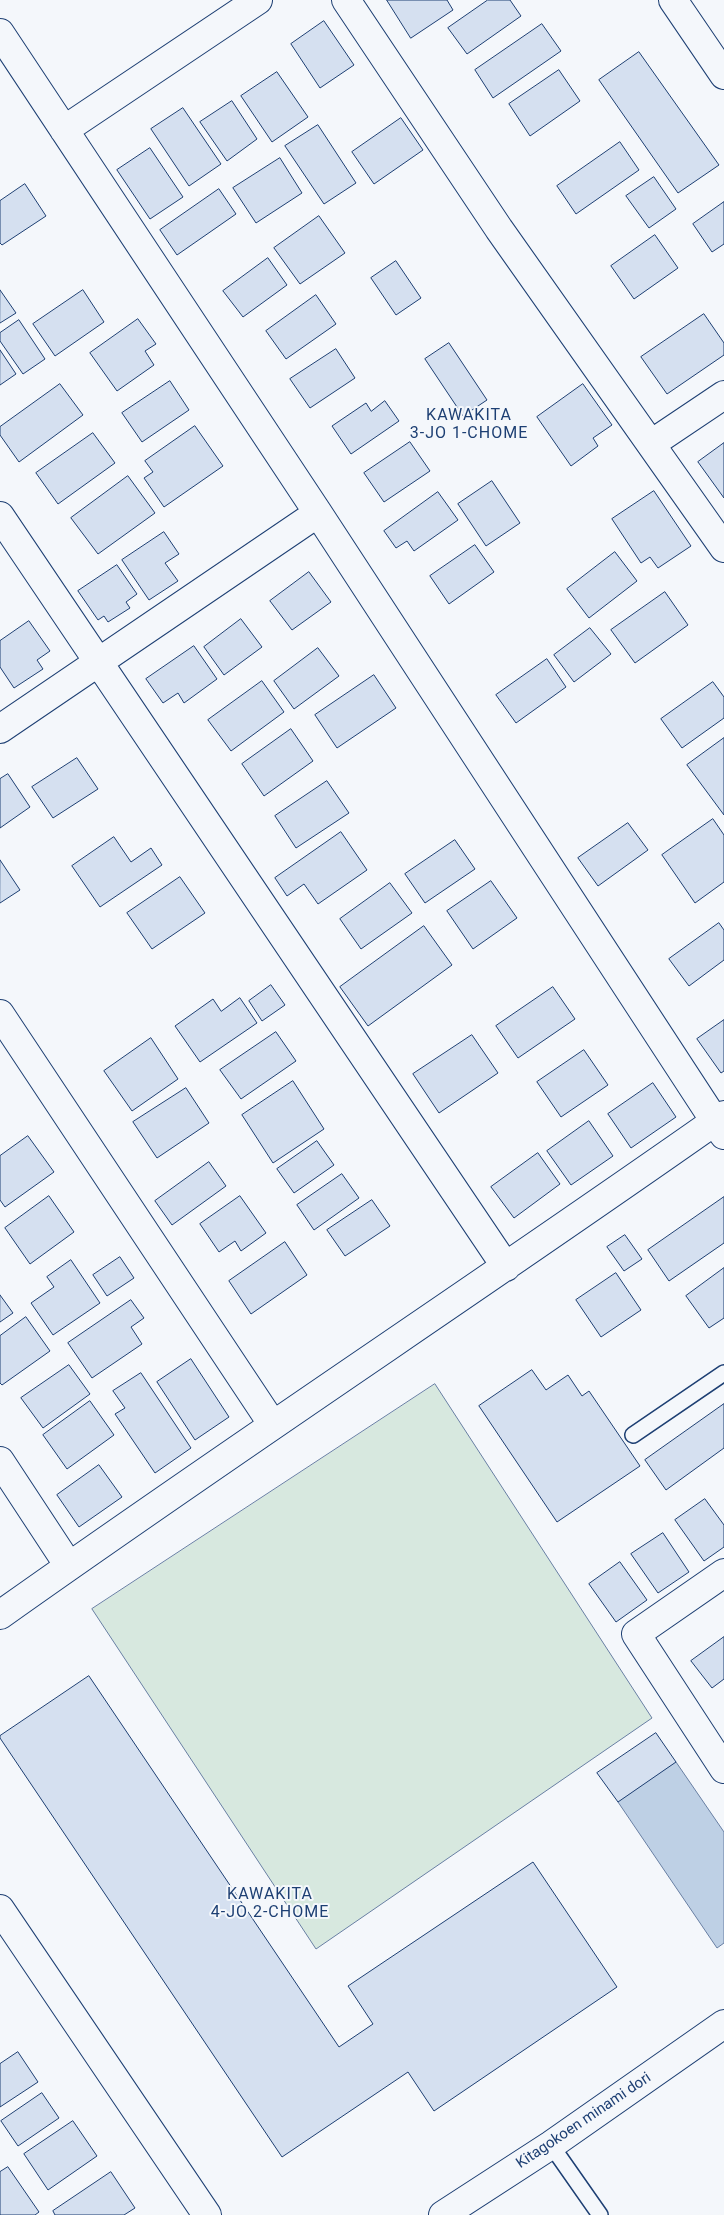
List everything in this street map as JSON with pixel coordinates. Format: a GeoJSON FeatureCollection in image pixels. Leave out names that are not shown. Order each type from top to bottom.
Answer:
{"type":"FeatureCollection","features":[{"type":"Feature","properties":{"kind":"street"},"geometry":{"type":"LineString","coordinates":[[64,130],[258,0]]}},
{"type":"Feature","properties":{"kind":"street"},"geometry":{"type":"LineString","coordinates":[[346,0],[500,229],[724,548]]}},
{"type":"Feature","properties":{"kind":"street"},"geometry":{"type":"LineString","coordinates":[[673,0],[724,75]]}},
{"type":"Feature","properties":{"kind":"street"},"geometry":{"type":"LineString","coordinates":[[0,32],[721,1124],[273,1425],[0,1615]]}},
{"type":"Feature","properties":{"kind":"street"},"geometry":{"type":"LineString","coordinates":[[651,444],[724,395]]}},
{"type":"Feature","properties":{"kind":"street"},"geometry":{"type":"LineString","coordinates":[[0,729],[318,513]]}},
{"type":"Feature","properties":{"kind":"street"},"geometry":{"type":"LineString","coordinates":[[0,516],[506,1268]]}},
{"type":"Feature","properties":{"kind":"street"},"geometry":{"type":"LineString","coordinates":[[0,1014],[273,1425]]}},
{"type":"Feature","properties":{"kind":"street"},"geometry":{"type":"LineString","coordinates":[[0,1461],[68,1566]]}},
{"type":"Feature","properties":{"kind":"street"},"geometry":{"type":"LineString","coordinates":[[724,1573],[636,1634],[724,1769]]}},
{"type":"Feature","properties":{"kind":"street"},"geometry":{"type":"LineString","coordinates":[[0,1909],[207,2215]]}},
{"type":"Feature","properties":{"kind":"street","name":"Kitagokoen minami dori"},"geometry":{"type":"LineString","coordinates":[[443,2215],[551,2145],[724,2024]]}},
{"type":"Feature","properties":{"kind":"lane"},"geometry":{"type":"LineString","coordinates":[[633,1435],[724,1373]]}},
{"type":"Feature","properties":{"kind":"lane"},"geometry":{"type":"LineString","coordinates":[[551,2145],[600,2215]]}},
{"type":"Feature","properties":{"kind":"shaded area"},"geometry":{"type":"Polygon","coordinates":[[[435,1384],[652,1718],[316,1949],[92,1609],[435,1384]]]}},
{"type":"Feature","properties":{"kind":"water"},"geometry":{"type":"Polygon","coordinates":[[[676,1762],[724,1832],[724,1943],[717,1948],[618,1802],[676,1762]]]}},
{"type":"Feature","properties":{"kind":"building"},"geometry":{"type":"Polygon","coordinates":[[[387,0],[447,0],[453,10],[411,38],[387,0]]]}},
{"type":"Feature","properties":{"kind":"building"},"geometry":{"type":"Polygon","coordinates":[[[488,0],[510,0],[521,16],[467,54],[448,28],[488,0]]]}},
{"type":"Feature","properties":{"kind":"building"},"geometry":{"type":"Polygon","coordinates":[[[324,21],[354,65],[320,88],[291,44],[324,21]]]}},
{"type":"Feature","properties":{"kind":"building"},"geometry":{"type":"Polygon","coordinates":[[[542,24],[561,51],[493,98],[475,70],[542,24]]]}},
{"type":"Feature","properties":{"kind":"building"},"geometry":{"type":"Polygon","coordinates":[[[639,52],[719,165],[678,193],[599,80],[639,52]]]}},
{"type":"Feature","properties":{"kind":"building"},"geometry":{"type":"Polygon","coordinates":[[[559,70],[580,101],[530,136],[509,104],[559,70]]]}},
{"type":"Feature","properties":{"kind":"building"},"geometry":{"type":"Polygon","coordinates":[[[277,72],[308,117],[272,142],[241,96],[277,72]]]}},
{"type":"Feature","properties":{"kind":"building"},"geometry":{"type":"Polygon","coordinates":[[[232,101],[257,139],[227,161],[200,122],[232,101]]]}},
{"type":"Feature","properties":{"kind":"building"},"geometry":{"type":"Polygon","coordinates":[[[183,108],[221,164],[189,186],[151,129],[183,108]]]}},
{"type":"Feature","properties":{"kind":"building"},"geometry":{"type":"Polygon","coordinates":[[[401,118],[423,150],[374,184],[352,152],[401,118]]]}},
{"type":"Feature","properties":{"kind":"building"},"geometry":{"type":"Polygon","coordinates":[[[318,125],[356,183],[324,204],[285,146],[318,125]]]}},
{"type":"Feature","properties":{"kind":"building"},"geometry":{"type":"Polygon","coordinates":[[[620,142],[639,170],[576,214],[557,186],[620,142]]]}},
{"type":"Feature","properties":{"kind":"building"},"geometry":{"type":"Polygon","coordinates":[[[150,148],[183,197],[150,219],[117,170],[150,148]]]}},
{"type":"Feature","properties":{"kind":"building"},"geometry":{"type":"Polygon","coordinates":[[[280,158],[302,193],[256,223],[233,188],[280,158]]]}},
{"type":"Feature","properties":{"kind":"building"},"geometry":{"type":"Polygon","coordinates":[[[654,177],[676,209],[649,228],[626,196],[654,177]]]}},
{"type":"Feature","properties":{"kind":"building"},"geometry":{"type":"Polygon","coordinates":[[[25,184],[46,216],[2,245],[0,243],[0,201],[25,184]]]}},
{"type":"Feature","properties":{"kind":"building"},"geometry":{"type":"Polygon","coordinates":[[[219,189],[236,214],[177,255],[160,230],[219,189]]]}},
{"type":"Feature","properties":{"kind":"building"},"geometry":{"type":"Polygon","coordinates":[[[724,202],[724,244],[712,252],[693,224],[724,202]]]}},
{"type":"Feature","properties":{"kind":"building"},"geometry":{"type":"Polygon","coordinates":[[[319,216],[345,253],[300,284],[274,248],[319,216]]]}},
{"type":"Feature","properties":{"kind":"building"},"geometry":{"type":"Polygon","coordinates":[[[655,235],[678,268],[634,299],[611,266],[655,235]]]}},
{"type":"Feature","properties":{"kind":"building"},"geometry":{"type":"Polygon","coordinates":[[[268,258],[287,285],[243,317],[223,291],[268,258]]]}},
{"type":"Feature","properties":{"kind":"building"},"geometry":{"type":"Polygon","coordinates":[[[396,261],[421,298],[396,315],[371,278],[396,261]]]}},
{"type":"Feature","properties":{"kind":"building"},"geometry":{"type":"Polygon","coordinates":[[[0,290],[16,313],[0,323],[0,290]]]}},
{"type":"Feature","properties":{"kind":"building"},"geometry":{"type":"Polygon","coordinates":[[[83,290],[104,322],[55,356],[33,324],[83,290]]]}},
{"type":"Feature","properties":{"kind":"building"},"geometry":{"type":"Polygon","coordinates":[[[316,295],[336,324],[286,359],[266,331],[316,295]]]}},
{"type":"Feature","properties":{"kind":"building"},"geometry":{"type":"Polygon","coordinates":[[[704,314],[724,343],[724,355],[667,394],[641,357],[704,314]]]}},
{"type":"Feature","properties":{"kind":"building"},"geometry":{"type":"Polygon","coordinates":[[[138,319],[156,344],[145,351],[154,365],[117,391],[90,353],[138,319]]]}},
{"type":"Feature","properties":{"kind":"building"},"geometry":{"type":"Polygon","coordinates":[[[19,320],[45,359],[23,374],[0,341],[0,333],[19,320]]]}},
{"type":"Feature","properties":{"kind":"building"},"geometry":{"type":"Polygon","coordinates":[[[449,343],[487,400],[463,416],[425,359],[449,343]]]}},
{"type":"Feature","properties":{"kind":"building"},"geometry":{"type":"Polygon","coordinates":[[[336,349],[355,378],[310,408],[290,379],[336,349]]]}},
{"type":"Feature","properties":{"kind":"building"},"geometry":{"type":"Polygon","coordinates":[[[0,350],[16,374],[0,385],[0,350]]]}},
{"type":"Feature","properties":{"kind":"building"},"geometry":{"type":"Polygon","coordinates":[[[170,381],[189,410],[142,442],[122,413],[170,381]]]}},
{"type":"Feature","properties":{"kind":"building"},"geometry":{"type":"Polygon","coordinates":[[[60,384],[83,415],[19,462],[0,435],[0,427],[60,384]]]}},
{"type":"Feature","properties":{"kind":"building"},"geometry":{"type":"Polygon","coordinates":[[[583,384],[612,425],[593,438],[598,446],[571,466],[537,417],[583,384]]]}},
{"type":"Feature","properties":{"kind":"building"},"geometry":{"type":"Polygon","coordinates":[[[385,401],[399,421],[351,454],[332,426],[366,403],[371,411],[385,401]]]}},
{"type":"Feature","properties":{"kind":"building"},"geometry":{"type":"Polygon","coordinates":[[[195,426],[223,466],[164,507],[144,478],[153,472],[145,461],[195,426]]]}},
{"type":"Feature","properties":{"kind":"building"},"geometry":{"type":"Polygon","coordinates":[[[93,433],[115,463],[58,504],[36,473],[93,433]]]}},
{"type":"Feature","properties":{"kind":"building"},"geometry":{"type":"Polygon","coordinates":[[[410,442],[430,471],[384,502],[364,473],[410,442]]]}},
{"type":"Feature","properties":{"kind":"building"},"geometry":{"type":"Polygon","coordinates":[[[724,443],[724,498],[698,462],[724,443]]]}},
{"type":"Feature","properties":{"kind":"building"},"geometry":{"type":"Polygon","coordinates":[[[128,476],[155,513],[98,554],[71,518],[128,476]]]}},
{"type":"Feature","properties":{"kind":"building"},"geometry":{"type":"Polygon","coordinates":[[[492,481],[520,523],[486,546],[458,504],[492,481]]]}},
{"type":"Feature","properties":{"kind":"building"},"geometry":{"type":"Polygon","coordinates":[[[654,491],[691,546],[658,568],[650,557],[641,563],[612,519],[654,491]]]}},
{"type":"Feature","properties":{"kind":"building"},"geometry":{"type":"Polygon","coordinates":[[[438,492],[458,520],[414,551],[407,541],[396,548],[384,531],[438,492]]]}},
{"type":"Feature","properties":{"kind":"building"},"geometry":{"type":"Polygon","coordinates":[[[164,532],[179,554],[165,563],[178,581],[149,600],[122,560],[164,532]]]}},
{"type":"Feature","properties":{"kind":"building"},"geometry":{"type":"Polygon","coordinates":[[[475,545],[494,572],[449,604],[430,576],[475,545]]]}},
{"type":"Feature","properties":{"kind":"building"},"geometry":{"type":"Polygon","coordinates":[[[615,552],[637,581],[589,618],[567,589],[615,552]]]}},
{"type":"Feature","properties":{"kind":"building"},"geometry":{"type":"Polygon","coordinates":[[[117,565],[137,594],[126,602],[130,608],[108,622],[104,616],[98,620],[78,591],[117,565]]]}},
{"type":"Feature","properties":{"kind":"building"},"geometry":{"type":"Polygon","coordinates":[[[309,572],[331,602],[292,630],[270,601],[309,572]]]}},
{"type":"Feature","properties":{"kind":"building"},"geometry":{"type":"Polygon","coordinates":[[[665,592],[688,625],[635,663],[611,630],[665,592]]]}},
{"type":"Feature","properties":{"kind":"building"},"geometry":{"type":"Polygon","coordinates":[[[241,619],[262,647],[224,675],[204,647],[241,619]]]}},
{"type":"Feature","properties":{"kind":"building"},"geometry":{"type":"Polygon","coordinates":[[[29,621],[50,651],[37,660],[43,669],[14,688],[0,667],[0,641],[29,621]]]}},
{"type":"Feature","properties":{"kind":"building"},"geometry":{"type":"Polygon","coordinates":[[[590,628],[611,654],[574,682],[554,655],[590,628]]]}},
{"type":"Feature","properties":{"kind":"building"},"geometry":{"type":"Polygon","coordinates":[[[194,646],[217,679],[184,703],[178,693],[163,703],[146,679],[194,646]]]}},
{"type":"Feature","properties":{"kind":"building"},"geometry":{"type":"Polygon","coordinates":[[[318,648],[339,676],[294,709],[274,681],[318,648]]]}},
{"type":"Feature","properties":{"kind":"building"},"geometry":{"type":"Polygon","coordinates":[[[547,659],[566,687],[516,723],[496,695],[547,659]]]}},
{"type":"Feature","properties":{"kind":"building"},"geometry":{"type":"Polygon","coordinates":[[[374,675],[396,708],[337,748],[315,715],[374,675]]]}},
{"type":"Feature","properties":{"kind":"building"},"geometry":{"type":"Polygon","coordinates":[[[262,681],[284,712],[231,751],[208,720],[262,681]]]}},
{"type":"Feature","properties":{"kind":"building"},"geometry":{"type":"Polygon","coordinates":[[[713,682],[724,697],[724,718],[682,748],[661,719],[713,682]]]}},
{"type":"Feature","properties":{"kind":"building"},"geometry":{"type":"Polygon","coordinates":[[[291,729],[313,761],[264,796],[242,764],[291,729]]]}},
{"type":"Feature","properties":{"kind":"building"},"geometry":{"type":"Polygon","coordinates":[[[724,738],[724,815],[687,765],[724,738]]]}},
{"type":"Feature","properties":{"kind":"building"},"geometry":{"type":"Polygon","coordinates":[[[77,758],[98,789],[53,818],[32,787],[77,758]]]}},
{"type":"Feature","properties":{"kind":"building"},"geometry":{"type":"Polygon","coordinates":[[[8,774],[30,807],[0,828],[0,779],[8,774]]]}},
{"type":"Feature","properties":{"kind":"building"},"geometry":{"type":"Polygon","coordinates":[[[327,781],[349,813],[296,848],[275,816],[327,781]]]}},
{"type":"Feature","properties":{"kind":"building"},"geometry":{"type":"Polygon","coordinates":[[[713,819],[724,835],[724,882],[695,903],[662,855],[713,819]]]}},
{"type":"Feature","properties":{"kind":"building"},"geometry":{"type":"Polygon","coordinates":[[[628,823],[648,850],[598,886],[578,858],[628,823]]]}},
{"type":"Feature","properties":{"kind":"building"},"geometry":{"type":"Polygon","coordinates":[[[341,832],[367,870],[318,904],[304,884],[287,896],[275,878],[341,832]]]}},
{"type":"Feature","properties":{"kind":"building"},"geometry":{"type":"Polygon","coordinates":[[[114,837],[131,862],[151,848],[162,865],[100,907],[72,866],[114,837]]]}},
{"type":"Feature","properties":{"kind":"building"},"geometry":{"type":"Polygon","coordinates":[[[455,840],[475,869],[425,903],[405,874],[455,840]]]}},
{"type":"Feature","properties":{"kind":"building"},"geometry":{"type":"Polygon","coordinates":[[[0,860],[20,890],[0,903],[0,860]]]}},
{"type":"Feature","properties":{"kind":"building"},"geometry":{"type":"Polygon","coordinates":[[[180,877],[205,913],[152,949],[127,913],[180,877]]]}},
{"type":"Feature","properties":{"kind":"building"},"geometry":{"type":"Polygon","coordinates":[[[491,881],[517,918],[473,949],[447,911],[491,881]]]}},
{"type":"Feature","properties":{"kind":"building"},"geometry":{"type":"Polygon","coordinates":[[[390,883],[412,913],[361,949],[340,919],[390,883]]]}},
{"type":"Feature","properties":{"kind":"building"},"geometry":{"type":"Polygon","coordinates":[[[719,923],[724,930],[724,960],[689,986],[669,959],[719,923]]]}},
{"type":"Feature","properties":{"kind":"building"},"geometry":{"type":"Polygon","coordinates":[[[424,926],[452,965],[368,1026],[340,987],[424,926]]]}},
{"type":"Feature","properties":{"kind":"building"},"geometry":{"type":"Polygon","coordinates":[[[271,985],[285,1005],[262,1021],[249,1001],[271,985]]]}},
{"type":"Feature","properties":{"kind":"building"},"geometry":{"type":"Polygon","coordinates":[[[553,987],[575,1019],[518,1058],[496,1026],[553,987]]]}},
{"type":"Feature","properties":{"kind":"building"},"geometry":{"type":"Polygon","coordinates":[[[240,998],[257,1023],[200,1062],[175,1026],[213,999],[221,1011],[240,998]]]}},
{"type":"Feature","properties":{"kind":"building"},"geometry":{"type":"Polygon","coordinates":[[[724,1020],[724,1071],[721,1073],[697,1039],[724,1020]]]}},
{"type":"Feature","properties":{"kind":"building"},"geometry":{"type":"Polygon","coordinates":[[[276,1032],[296,1061],[241,1099],[220,1070],[276,1032]]]}},
{"type":"Feature","properties":{"kind":"building"},"geometry":{"type":"Polygon","coordinates":[[[472,1035],[498,1073],[439,1113],[413,1074],[472,1035]]]}},
{"type":"Feature","properties":{"kind":"building"},"geometry":{"type":"Polygon","coordinates":[[[151,1038],[178,1079],[132,1111],[104,1071],[151,1038]]]}},
{"type":"Feature","properties":{"kind":"building"},"geometry":{"type":"Polygon","coordinates":[[[584,1050],[608,1085],[561,1117],[537,1082],[584,1050]]]}},
{"type":"Feature","properties":{"kind":"building"},"geometry":{"type":"Polygon","coordinates":[[[293,1081],[324,1129],[273,1163],[242,1115],[293,1081]]]}},
{"type":"Feature","properties":{"kind":"building"},"geometry":{"type":"Polygon","coordinates":[[[653,1083],[676,1117],[631,1148],[608,1114],[653,1083]]]}},
{"type":"Feature","properties":{"kind":"building"},"geometry":{"type":"Polygon","coordinates":[[[186,1088],[209,1123],[157,1158],[133,1122],[186,1088]]]}},
{"type":"Feature","properties":{"kind":"building"},"geometry":{"type":"Polygon","coordinates":[[[589,1121],[613,1156],[571,1185],[547,1151],[589,1121]]]}},
{"type":"Feature","properties":{"kind":"building"},"geometry":{"type":"Polygon","coordinates":[[[28,1136],[54,1172],[5,1207],[0,1200],[0,1156],[28,1136]]]}},
{"type":"Feature","properties":{"kind":"building"},"geometry":{"type":"Polygon","coordinates":[[[317,1141],[334,1165],[294,1193],[277,1169],[317,1141]]]}},
{"type":"Feature","properties":{"kind":"building"},"geometry":{"type":"Polygon","coordinates":[[[538,1153],[560,1184],[514,1218],[491,1187],[538,1153]]]}},
{"type":"Feature","properties":{"kind":"building"},"geometry":{"type":"Polygon","coordinates":[[[209,1162],[226,1186],[172,1225],[155,1201],[209,1162]]]}},
{"type":"Feature","properties":{"kind":"building"},"geometry":{"type":"Polygon","coordinates":[[[342,1174],[359,1198],[314,1230],[297,1205],[342,1174]]]}},
{"type":"Feature","properties":{"kind":"building"},"geometry":{"type":"Polygon","coordinates":[[[49,1196],[74,1232],[30,1264],[5,1228],[49,1196]]]}},
{"type":"Feature","properties":{"kind":"building"},"geometry":{"type":"Polygon","coordinates":[[[240,1196],[266,1233],[241,1251],[235,1241],[219,1252],[200,1224],[240,1196]]]}},
{"type":"Feature","properties":{"kind":"building"},"geometry":{"type":"Polygon","coordinates":[[[724,1197],[724,1243],[669,1281],[648,1250],[724,1197]]]}},
{"type":"Feature","properties":{"kind":"building"},"geometry":{"type":"Polygon","coordinates":[[[372,1200],[390,1226],[345,1256],[327,1230],[372,1200]]]}},
{"type":"Feature","properties":{"kind":"building"},"geometry":{"type":"Polygon","coordinates":[[[625,1235],[642,1259],[624,1271],[607,1247],[625,1235]]]}},
{"type":"Feature","properties":{"kind":"building"},"geometry":{"type":"Polygon","coordinates":[[[285,1242],[307,1275],[251,1314],[229,1281],[285,1242]]]}},
{"type":"Feature","properties":{"kind":"building"},"geometry":{"type":"Polygon","coordinates":[[[120,1257],[134,1278],[107,1296],[93,1275],[120,1257]]]}},
{"type":"Feature","properties":{"kind":"building"},"geometry":{"type":"Polygon","coordinates":[[[71,1260],[100,1303],[53,1335],[31,1303],[54,1287],[47,1277],[71,1260]]]}},
{"type":"Feature","properties":{"kind":"building"},"geometry":{"type":"Polygon","coordinates":[[[724,1268],[724,1318],[709,1328],[686,1296],[724,1268]]]}},
{"type":"Feature","properties":{"kind":"building"},"geometry":{"type":"Polygon","coordinates":[[[616,1273],[641,1310],[601,1337],[576,1300],[616,1273]]]}},
{"type":"Feature","properties":{"kind":"building"},"geometry":{"type":"Polygon","coordinates":[[[0,1295],[13,1313],[0,1322],[0,1295]]]}},
{"type":"Feature","properties":{"kind":"building"},"geometry":{"type":"Polygon","coordinates":[[[131,1300],[144,1318],[131,1327],[142,1344],[92,1378],[68,1343],[131,1300]]]}},
{"type":"Feature","properties":{"kind":"building"},"geometry":{"type":"Polygon","coordinates":[[[26,1317],[50,1351],[2,1385],[0,1383],[0,1336],[26,1317]]]}},
{"type":"Feature","properties":{"kind":"building"},"geometry":{"type":"Polygon","coordinates":[[[191,1359],[229,1417],[195,1440],[157,1382],[191,1359]]]}},
{"type":"Feature","properties":{"kind":"building"},"geometry":{"type":"Polygon","coordinates":[[[69,1365],[90,1394],[43,1428],[21,1398],[69,1365]]]}},
{"type":"Feature","properties":{"kind":"building"},"geometry":{"type":"Polygon","coordinates":[[[532,1370],[546,1390],[568,1375],[582,1396],[589,1391],[640,1466],[557,1522],[479,1406],[532,1370]]]}},
{"type":"Feature","properties":{"kind":"building"},"geometry":{"type":"Polygon","coordinates":[[[141,1373],[191,1448],[155,1473],[115,1414],[125,1408],[113,1391],[141,1373]]]}},
{"type":"Feature","properties":{"kind":"building"},"geometry":{"type":"Polygon","coordinates":[[[90,1401],[114,1435],[67,1469],[43,1435],[90,1401]]]}},
{"type":"Feature","properties":{"kind":"building"},"geometry":{"type":"Polygon","coordinates":[[[724,1404],[724,1448],[666,1490],[645,1460],[724,1404]]]}},
{"type":"Feature","properties":{"kind":"building"},"geometry":{"type":"Polygon","coordinates":[[[99,1465],[122,1497],[79,1527],[57,1495],[99,1465]]]}},
{"type":"Feature","properties":{"kind":"building"},"geometry":{"type":"Polygon","coordinates":[[[705,1499],[724,1525],[724,1547],[704,1561],[675,1520],[705,1499]]]}},
{"type":"Feature","properties":{"kind":"building"},"geometry":{"type":"Polygon","coordinates":[[[663,1533],[689,1572],[658,1593],[631,1554],[663,1533]]]}},
{"type":"Feature","properties":{"kind":"building"},"geometry":{"type":"Polygon","coordinates":[[[620,1562],[647,1600],[616,1622],[589,1584],[620,1562]]]}},
{"type":"Feature","properties":{"kind":"building"},"geometry":{"type":"Polygon","coordinates":[[[724,1637],[724,1679],[712,1688],[691,1661],[724,1637]]]}},
{"type":"Feature","properties":{"kind":"building"},"geometry":{"type":"Polygon","coordinates":[[[89,1676],[339,2047],[373,2024],[348,1986],[533,1862],[617,1987],[434,2111],[408,2072],[282,2157],[0,1738],[0,1736],[89,1676]]]}},
{"type":"Feature","properties":{"kind":"building"},"geometry":{"type":"Polygon","coordinates":[[[656,1733],[676,1762],[618,1802],[597,1773],[656,1733]]]}},
{"type":"Feature","properties":{"kind":"building"},"geometry":{"type":"Polygon","coordinates":[[[18,2052],[38,2082],[0,2107],[0,2064],[18,2052]]]}},
{"type":"Feature","properties":{"kind":"building"},"geometry":{"type":"Polygon","coordinates":[[[42,2093],[59,2118],[18,2146],[1,2121],[42,2093]]]}},
{"type":"Feature","properties":{"kind":"building"},"geometry":{"type":"Polygon","coordinates":[[[73,2121],[97,2156],[48,2190],[24,2154],[73,2121]]]}},
{"type":"Feature","properties":{"kind":"building"},"geometry":{"type":"Polygon","coordinates":[[[8,2167],[39,2212],[35,2215],[0,2215],[0,2172],[8,2167]]]}},
{"type":"Feature","properties":{"kind":"building"},"geometry":{"type":"Polygon","coordinates":[[[111,2172],[135,2208],[124,2215],[55,2215],[53,2211],[111,2172]]]}},
{"type":"Feature","properties":{"kind":"district","name":"KAWAKITA 3-JO 1-CHOME"},"geometry":{"type":"Point","coordinates":[469,425]}},
{"type":"Feature","properties":{"kind":"district","name":"KAWAKITA 4-JO 2-CHOME"},"geometry":{"type":"Point","coordinates":[270,1904]}}]}
